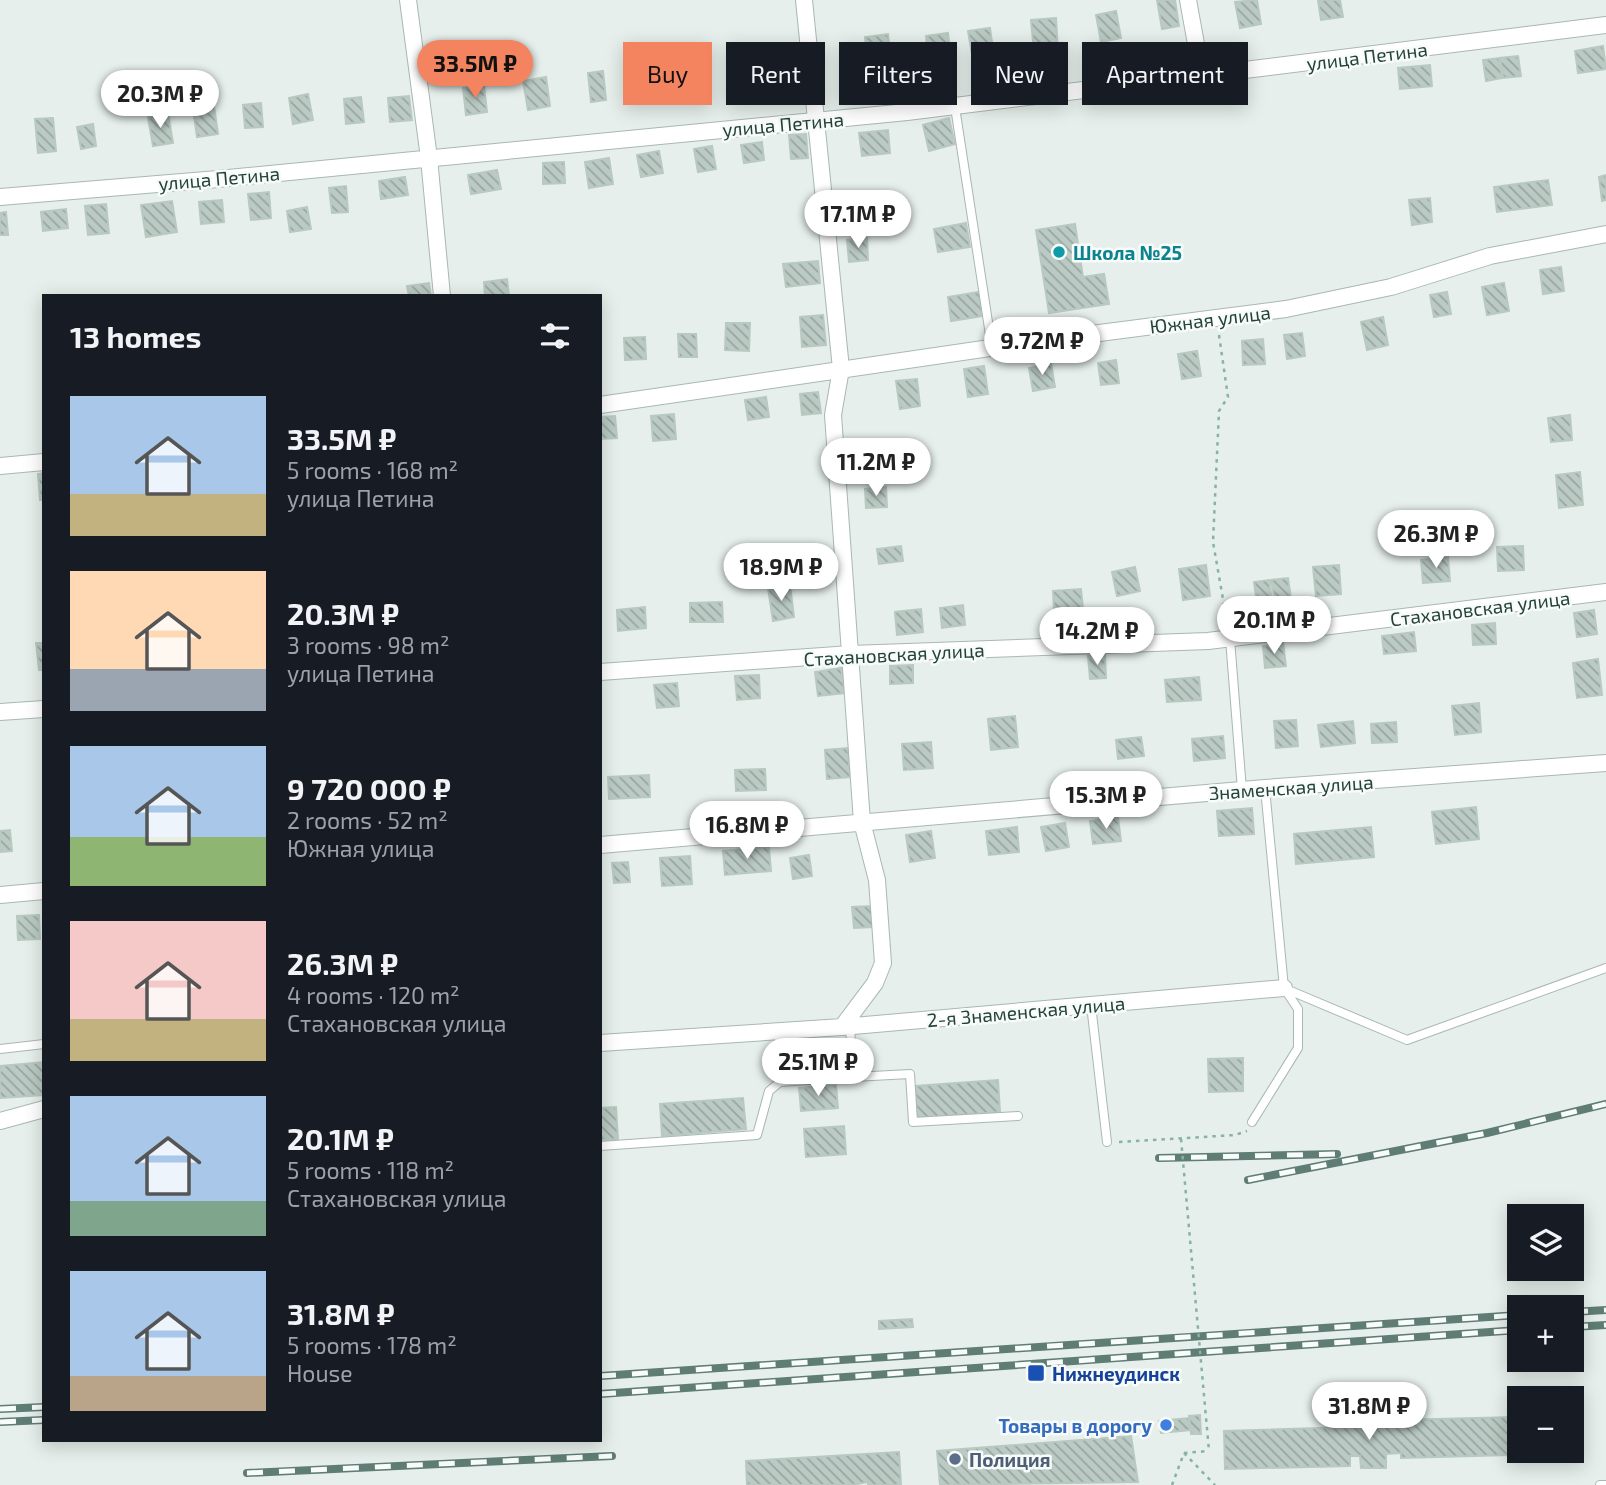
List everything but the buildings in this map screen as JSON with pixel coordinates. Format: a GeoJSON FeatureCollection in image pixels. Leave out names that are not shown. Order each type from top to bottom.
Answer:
{"type":"FeatureCollection","features":[{"type":"Feature","properties":{"kind":"street"},"geometry":{"type":"LineString","coordinates":[[408,0],[429,158],[442,294]]}},
{"type":"Feature","properties":{"kind":"street"},"geometry":{"type":"LineString","coordinates":[[804,0],[841,369],[833,415],[862,822],[877,880],[883,963],[875,983],[846,1027]]}},
{"type":"Feature","properties":{"kind":"street"},"geometry":{"type":"LineString","coordinates":[[1188,0],[1196,42]]}},
{"type":"Feature","properties":{"kind":"street","name":"улица Петина"},"geometry":{"type":"LineString","coordinates":[[1248,71],[1606,25]]}},
{"type":"Feature","properties":{"kind":"street","name":"улица Петина"},"geometry":{"type":"LineString","coordinates":[[0,197],[816,121],[1082,92]]}},
{"type":"Feature","properties":{"kind":"street","name":"Южная улица"},"geometry":{"type":"LineString","coordinates":[[602,405],[841,369],[1286,309],[1391,287],[1490,256],[1606,234]]}},
{"type":"Feature","properties":{"kind":"street"},"geometry":{"type":"LineString","coordinates":[[0,466],[42,463]]}},
{"type":"Feature","properties":{"kind":"street","name":"Стахановская улица"},"geometry":{"type":"LineString","coordinates":[[602,672],[851,654],[1230,639],[1606,592]]}},
{"type":"Feature","properties":{"kind":"street"},"geometry":{"type":"LineString","coordinates":[[0,712],[42,709]]}},
{"type":"Feature","properties":{"kind":"street","name":"Знаменская улица"},"geometry":{"type":"LineString","coordinates":[[602,845],[1265,788],[1606,762]]}},
{"type":"Feature","properties":{"kind":"street"},"geometry":{"type":"LineString","coordinates":[[0,895],[42,891]]}},
{"type":"Feature","properties":{"kind":"street","name":"2-я Знаменская улица"},"geometry":{"type":"LineString","coordinates":[[602,1043],[846,1027],[1284,988]]}},
{"type":"Feature","properties":{"kind":"street"},"geometry":{"type":"LineString","coordinates":[[0,1121],[42,1110]]}},
{"type":"Feature","properties":{"kind":"lane"},"geometry":{"type":"LineString","coordinates":[[955,107],[992,348]]}},
{"type":"Feature","properties":{"kind":"lane"},"geometry":{"type":"LineString","coordinates":[[1230,639],[1242,790]]}},
{"type":"Feature","properties":{"kind":"lane"},"geometry":{"type":"LineString","coordinates":[[1252,1122],[1298,1048],[1298,1009],[1284,988],[1265,788]]}},
{"type":"Feature","properties":{"kind":"lane"},"geometry":{"type":"LineString","coordinates":[[1284,988],[1408,1040],[1606,968]]}},
{"type":"Feature","properties":{"kind":"lane"},"geometry":{"type":"LineString","coordinates":[[1091,1005],[1107,1142]]}},
{"type":"Feature","properties":{"kind":"lane"},"geometry":{"type":"LineString","coordinates":[[846,1027],[853,1077]]}},
{"type":"Feature","properties":{"kind":"lane"},"geometry":{"type":"LineString","coordinates":[[779,1031],[780,1082]]}},
{"type":"Feature","properties":{"kind":"lane"},"geometry":{"type":"LineString","coordinates":[[0,1049],[42,1044]]}},
{"type":"Feature","properties":{"kind":"lane"},"geometry":{"type":"LineString","coordinates":[[602,1146],[757,1135],[769,1091],[780,1082],[910,1074],[913,1122],[1018,1116]]}},
{"type":"Feature","properties":{"kind":"lane"},"geometry":{"type":"LineString","coordinates":[[1600,1485],[1606,1485]]}},
{"type":"Feature","properties":{"kind":"path"},"geometry":{"type":"LineString","coordinates":[[1217,318],[1228,397],[1219,411],[1213,542],[1230,639]]}},
{"type":"Feature","properties":{"kind":"path"},"geometry":{"type":"LineString","coordinates":[[1128,1143],[1235,1135]]}},
{"type":"Feature","properties":{"kind":"path"},"geometry":{"type":"LineString","coordinates":[[1181,1139],[1209,1451],[1184,1453]]}},
{"type":"Feature","properties":{"kind":"path"},"geometry":{"type":"LineString","coordinates":[[1172,1485],[1184,1453]]}},
{"type":"Feature","properties":{"kind":"path"},"geometry":{"type":"LineString","coordinates":[[1184,1453],[1214,1485]]}},
{"type":"Feature","properties":{"kind":"railway"},"geometry":{"type":"LineString","coordinates":[[1248,1180],[1487,1133],[1606,1104]]}},
{"type":"Feature","properties":{"kind":"railway"},"geometry":{"type":"LineString","coordinates":[[1159,1158],[1337,1154]]}},
{"type":"Feature","properties":{"kind":"railway"},"geometry":{"type":"LineString","coordinates":[[1584,1311],[1606,1310]]}},
{"type":"Feature","properties":{"kind":"railway"},"geometry":{"type":"LineString","coordinates":[[602,1376],[1507,1316]]}},
{"type":"Feature","properties":{"kind":"railway"},"geometry":{"type":"LineString","coordinates":[[1584,1326],[1606,1325]]}},
{"type":"Feature","properties":{"kind":"railway"},"geometry":{"type":"LineString","coordinates":[[602,1394],[1507,1331]]}},
{"type":"Feature","properties":{"kind":"railway"},"geometry":{"type":"LineString","coordinates":[[0,1409],[42,1407]]}},
{"type":"Feature","properties":{"kind":"railway"},"geometry":{"type":"LineString","coordinates":[[0,1422],[42,1420]]}},
{"type":"Feature","properties":{"kind":"railway"},"geometry":{"type":"LineString","coordinates":[[247,1473],[612,1456]]}},
{"type":"Feature","properties":{"kind":"place","name":"Школа №25"},"geometry":{"type":"Point","coordinates":[1059,252]}},
{"type":"Feature","properties":{"kind":"place","name":"Нижнеудинск"},"geometry":{"type":"Point","coordinates":[1036,1373]}},
{"type":"Feature","properties":{"kind":"place","name":"Товары в дорогу"},"geometry":{"type":"Point","coordinates":[1166,1425]}},
{"type":"Feature","properties":{"kind":"place","name":"Полиция"},"geometry":{"type":"Point","coordinates":[955,1459]}}]}
